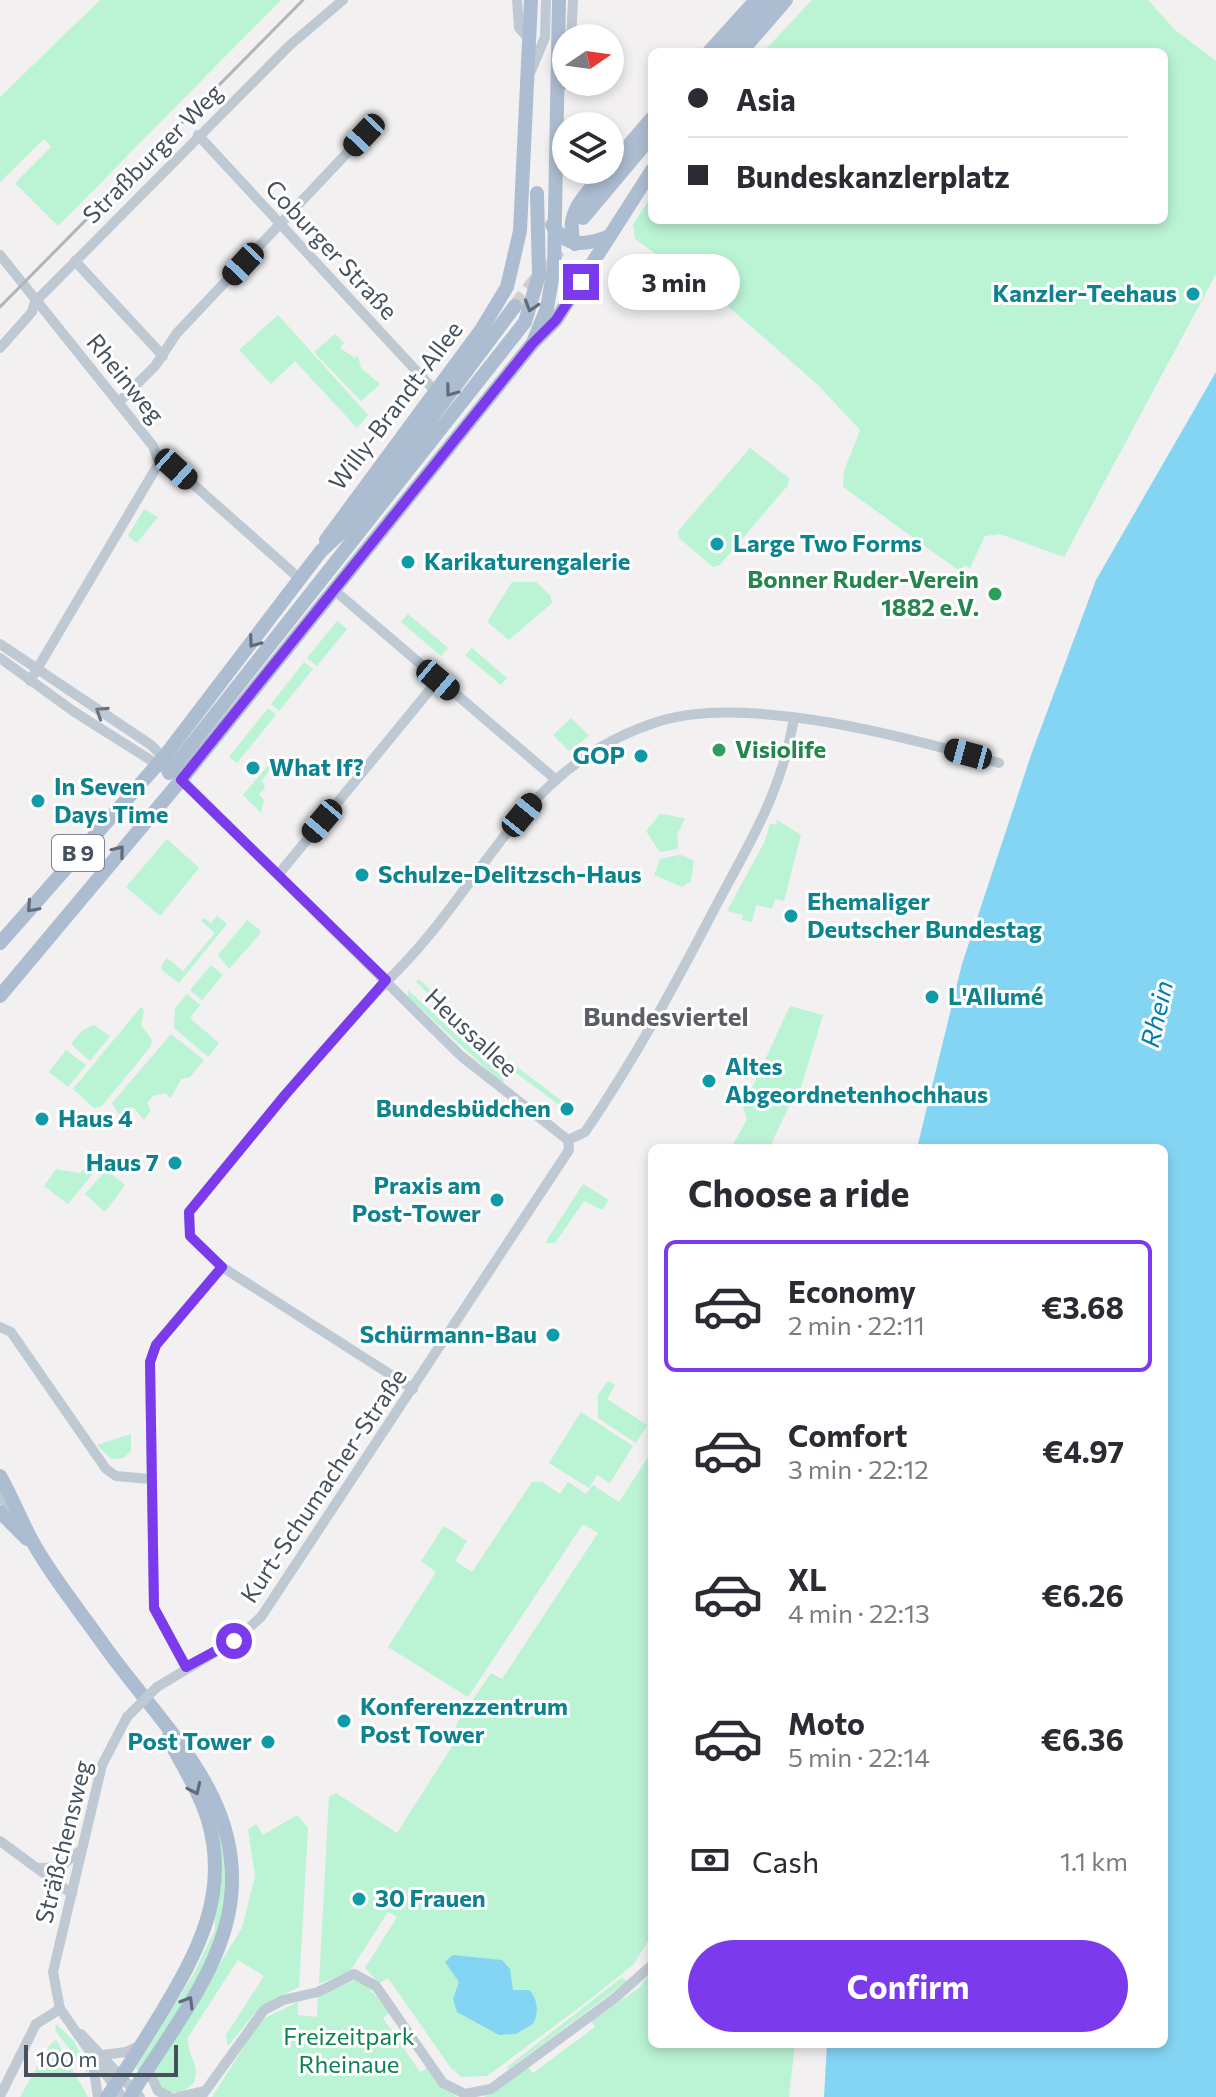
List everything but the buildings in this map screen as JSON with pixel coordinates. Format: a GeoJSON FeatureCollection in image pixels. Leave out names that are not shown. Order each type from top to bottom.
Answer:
{"type":"FeatureCollection","features":[{"type":"Feature","properties":{"kind":"main road","name":"Willy-Brandt-Allee"},"geometry":{"type":"LineString","coordinates":[[321,551],[332,528],[481,330],[507,287],[518,245],[531,0]]}},
{"type":"Feature","properties":{"kind":"main road"},"geometry":{"type":"LineString","coordinates":[[559,0],[562,24]]}},
{"type":"Feature","properties":{"kind":"main road"},"geometry":{"type":"LineString","coordinates":[[713,48],[756,0]]}},
{"type":"Feature","properties":{"kind":"main road"},"geometry":{"type":"LineString","coordinates":[[727,48],[769,0]]}},
{"type":"Feature","properties":{"kind":"main road"},"geometry":{"type":"LineString","coordinates":[[744,48],[786,0]]}},
{"type":"Feature","properties":{"kind":"main road"},"geometry":{"type":"LineString","coordinates":[[557,112],[558,96]]}},
{"type":"Feature","properties":{"kind":"main road"},"geometry":{"type":"LineString","coordinates":[[624,151],[648,123]]}},
{"type":"Feature","properties":{"kind":"main road"},"geometry":{"type":"LineString","coordinates":[[583,218],[648,141]]}},
{"type":"Feature","properties":{"kind":"main road"},"geometry":{"type":"LineString","coordinates":[[524,154],[537,193],[554,229],[564,239],[575,244],[589,244],[611,236]]}},
{"type":"Feature","properties":{"kind":"main road","name":"B 9"},"geometry":{"type":"LineString","coordinates":[[0,943],[169,769],[532,344],[556,320],[648,177]]}},
{"type":"Feature","properties":{"kind":"main road"},"geometry":{"type":"LineString","coordinates":[[532,344],[551,294],[555,184]]}},
{"type":"Feature","properties":{"kind":"main road"},"geometry":{"type":"LineString","coordinates":[[575,244],[570,229],[572,214],[596,184]]}},
{"type":"Feature","properties":{"kind":"main road"},"geometry":{"type":"LineString","coordinates":[[311,592],[329,585],[525,322],[539,275],[537,193]]}},
{"type":"Feature","properties":{"kind":"main road","name":"Willy-Brandt-Allee"},"geometry":{"type":"LineString","coordinates":[[169,769],[300,579],[391,472],[515,306]]}},
{"type":"Feature","properties":{"kind":"main road"},"geometry":{"type":"LineString","coordinates":[[169,769],[311,592],[318,574],[383,489],[391,472]]}},
{"type":"Feature","properties":{"kind":"main road","name":"B 9"},"geometry":{"type":"LineString","coordinates":[[0,996],[169,769]]}},
{"type":"Feature","properties":{"kind":"main road"},"geometry":{"type":"LineString","coordinates":[[0,1476],[36,1548],[159,1719],[188,1751],[214,1793],[230,1844],[232,1882],[228,1916],[219,1945],[148,2069],[124,2092]]}},
{"type":"Feature","properties":{"kind":"main road"},"geometry":{"type":"LineString","coordinates":[[0,1512],[36,1548]]}},
{"type":"Feature","properties":{"kind":"main road"},"geometry":{"type":"LineString","coordinates":[[124,2092],[142,2044],[199,1948],[210,1918],[214,1890],[214,1852],[208,1819],[159,1719]]}},
{"type":"Feature","properties":{"kind":"street","name":"Straßburger Weg"},"geometry":{"type":"LineString","coordinates":[[0,348],[32,312],[35,302],[198,135],[301,35],[343,0]]}},
{"type":"Feature","properties":{"kind":"street"},"geometry":{"type":"LineString","coordinates":[[517,0],[519,28],[529,39]]}},
{"type":"Feature","properties":{"kind":"street"},"geometry":{"type":"LineString","coordinates":[[528,80],[545,37],[546,0]]}},
{"type":"Feature","properties":{"kind":"street"},"geometry":{"type":"LineString","coordinates":[[568,24],[573,0]]}},
{"type":"Feature","properties":{"kind":"street"},"geometry":{"type":"LineString","coordinates":[[557,105],[559,96]]}},
{"type":"Feature","properties":{"kind":"street","name":"Coburger Straße"},"geometry":{"type":"LineString","coordinates":[[198,135],[435,391]]}},
{"type":"Feature","properties":{"kind":"street"},"geometry":{"type":"LineString","coordinates":[[119,402],[163,356],[177,333],[364,135]]}},
{"type":"Feature","properties":{"kind":"street","name":"Rheinweg"},"geometry":{"type":"LineString","coordinates":[[0,255],[153,446],[159,463],[176,469],[300,579]]}},
{"type":"Feature","properties":{"kind":"street"},"geometry":{"type":"LineString","coordinates":[[75,261],[163,356]]}},
{"type":"Feature","properties":{"kind":"street"},"geometry":{"type":"LineString","coordinates":[[30,681],[159,463]]}},
{"type":"Feature","properties":{"kind":"street"},"geometry":{"type":"LineString","coordinates":[[329,585],[554,778]]}},
{"type":"Feature","properties":{"kind":"street"},"geometry":{"type":"LineString","coordinates":[[0,644],[169,769]]}},
{"type":"Feature","properties":{"kind":"street"},"geometry":{"type":"LineString","coordinates":[[0,658],[30,681],[169,769]]}},
{"type":"Feature","properties":{"kind":"street"},"geometry":{"type":"LineString","coordinates":[[278,875],[438,680]]}},
{"type":"Feature","properties":{"kind":"street"},"geometry":{"type":"LineString","coordinates":[[413,1389],[222,1267],[190,1236],[189,1212],[554,778],[605,745],[660,721],[728,712],[794,719],[907,738],[999,763]]}},
{"type":"Feature","properties":{"kind":"street"},"geometry":{"type":"LineString","coordinates":[[568,1140],[585,1132],[648,1037],[754,839],[787,760],[794,719]]}},
{"type":"Feature","properties":{"kind":"street","name":"Heussallee"},"geometry":{"type":"LineString","coordinates":[[169,769],[461,1056],[568,1140]]}},
{"type":"Feature","properties":{"kind":"street","name":"Kurt-Schumacher-Straße"},"geometry":{"type":"LineString","coordinates":[[186,1667],[234,1641],[261,1617],[566,1155],[571,1144],[568,1140]]}},
{"type":"Feature","properties":{"kind":"street"},"geometry":{"type":"LineString","coordinates":[[186,1667],[154,1608],[150,1479],[152,1354],[222,1267]]}},
{"type":"Feature","properties":{"kind":"street"},"geometry":{"type":"LineString","coordinates":[[0,1327],[11,1332],[106,1469],[116,1476],[150,1479]]}},
{"type":"Feature","properties":{"kind":"street"},"geometry":{"type":"LineString","coordinates":[[0,1495],[36,1548]]}},
{"type":"Feature","properties":{"kind":"street","name":"Sträßchensweg"},"geometry":{"type":"LineString","coordinates":[[124,2092],[88,2052],[60,2009],[53,1972],[103,1762],[127,1717],[157,1687],[186,1667]]}},
{"type":"Feature","properties":{"kind":"street"},"geometry":{"type":"LineString","coordinates":[[0,1841],[72,1894]]}},
{"type":"Feature","properties":{"kind":"street"},"geometry":{"type":"LineString","coordinates":[[37,1868],[60,1867],[81,1850]]}},
{"type":"Feature","properties":{"kind":"street"},"geometry":{"type":"LineString","coordinates":[[178,2097],[201,2095],[264,2010],[283,2000],[318,1992],[354,1974],[376,1986],[443,2083],[465,2094],[483,2093],[615,1998],[648,1969]]}},
{"type":"Feature","properties":{"kind":"street"},"geometry":{"type":"LineString","coordinates":[[0,2096],[36,2024],[60,2009]]}},
{"type":"Feature","properties":{"kind":"street","name":"Sträßchensweg"},"geometry":{"type":"LineString","coordinates":[[70,2024],[103,2055],[124,2092]]}},
{"type":"Feature","properties":{"kind":"street"},"geometry":{"type":"LineString","coordinates":[[103,2055],[126,2052],[142,2044]]}},
{"type":"Feature","properties":{"kind":"street"},"geometry":{"type":"LineString","coordinates":[[88,2052],[98,2097]]}},
{"type":"Feature","properties":{"kind":"street"},"geometry":{"type":"LineString","coordinates":[[148,2069],[153,2086],[170,2097]]}},
{"type":"Feature","properties":{"kind":"green space"},"geometry":{"type":"Polygon","coordinates":[[[100,0],[281,0],[58,226],[15,183],[51,147],[44,139],[0,182],[0,97],[100,0]]]}},
{"type":"Feature","properties":{"kind":"green space"},"geometry":{"type":"Polygon","coordinates":[[[812,0],[1148,0],[1175,30],[1216,61],[1216,274],[1064,557],[1000,534],[985,536],[970,568],[964,565],[961,572],[843,487],[844,471],[860,430],[818,385],[722,301],[635,239],[633,224],[648,202],[648,224],[1168,224],[1168,48],[767,48],[812,0]]]}},
{"type":"Feature","properties":{"kind":"green space"},"geometry":{"type":"Polygon","coordinates":[[[278,315],[368,415],[357,428],[295,361],[271,384],[239,350],[278,315]]]}},
{"type":"Feature","properties":{"kind":"green space"},"geometry":{"type":"Polygon","coordinates":[[[335,334],[344,343],[340,348],[355,358],[358,356],[361,368],[380,384],[361,401],[314,352],[335,334]]]}},
{"type":"Feature","properties":{"kind":"green space"},"geometry":{"type":"Polygon","coordinates":[[[750,448],[789,478],[788,485],[720,565],[713,567],[679,538],[678,531],[750,448]]]}},
{"type":"Feature","properties":{"kind":"green space"},"geometry":{"type":"Polygon","coordinates":[[[144,509],[158,517],[137,543],[128,536],[144,509]]]}},
{"type":"Feature","properties":{"kind":"green space"},"geometry":{"type":"Polygon","coordinates":[[[512,582],[536,582],[550,595],[552,603],[509,640],[487,622],[512,582]]]}},
{"type":"Feature","properties":{"kind":"green space"},"geometry":{"type":"Polygon","coordinates":[[[408,614],[448,648],[441,656],[401,622],[408,614]]]}},
{"type":"Feature","properties":{"kind":"green space"},"geometry":{"type":"Polygon","coordinates":[[[337,621],[347,629],[317,666],[307,658],[337,621]]]}},
{"type":"Feature","properties":{"kind":"green space"},"geometry":{"type":"Polygon","coordinates":[[[472,648],[507,678],[501,685],[465,655],[472,648]]]}},
{"type":"Feature","properties":{"kind":"green space"},"geometry":{"type":"Polygon","coordinates":[[[304,662],[313,669],[279,711],[271,704],[304,662]]]}},
{"type":"Feature","properties":{"kind":"green space"},"geometry":{"type":"Polygon","coordinates":[[[268,708],[276,715],[237,763],[229,757],[268,708]]]}},
{"type":"Feature","properties":{"kind":"green space"},"geometry":{"type":"Polygon","coordinates":[[[571,718],[589,736],[569,751],[553,735],[571,718]]]}},
{"type":"Feature","properties":{"kind":"green space"},"geometry":{"type":"Polygon","coordinates":[[[271,762],[274,765],[262,780],[265,787],[259,795],[264,800],[261,813],[243,795],[271,762]]]}},
{"type":"Feature","properties":{"kind":"green space"},"geometry":{"type":"Polygon","coordinates":[[[660,814],[675,816],[671,836],[675,817],[685,818],[677,835],[678,849],[660,852],[646,831],[660,814]]]}},
{"type":"Feature","properties":{"kind":"green space"},"geometry":{"type":"Polygon","coordinates":[[[777,820],[801,835],[784,901],[775,899],[772,909],[756,905],[752,922],[742,920],[743,915],[727,911],[765,841],[770,823],[776,825],[777,820]]]}},
{"type":"Feature","properties":{"kind":"green space"},"geometry":{"type":"Polygon","coordinates":[[[167,839],[199,868],[160,916],[126,887],[167,839]]]}},
{"type":"Feature","properties":{"kind":"green space"},"geometry":{"type":"Polygon","coordinates":[[[679,854],[694,861],[691,881],[682,887],[654,875],[660,859],[678,855],[679,863],[679,854]]]}},
{"type":"Feature","properties":{"kind":"green space"},"geometry":{"type":"Polygon","coordinates":[[[217,916],[227,924],[179,983],[162,970],[167,958],[183,971],[215,933],[201,921],[204,918],[211,923],[217,916]]]}},
{"type":"Feature","properties":{"kind":"green space"},"geometry":{"type":"Polygon","coordinates":[[[247,920],[260,930],[260,934],[229,969],[218,955],[247,920]]]}},
{"type":"Feature","properties":{"kind":"green space"},"geometry":{"type":"Polygon","coordinates":[[[211,965],[223,975],[202,1000],[190,990],[211,965]]]}},
{"type":"Feature","properties":{"kind":"green space"},"geometry":{"type":"Polygon","coordinates":[[[419,979],[489,1046],[562,1101],[559,1105],[487,1051],[416,982],[419,979]]]}},
{"type":"Feature","properties":{"kind":"green space"},"geometry":{"type":"Polygon","coordinates":[[[408,990],[505,1079],[502,1083],[408,997],[408,990]]]}},
{"type":"Feature","properties":{"kind":"green space"},"geometry":{"type":"Polygon","coordinates":[[[187,994],[200,1005],[190,1018],[219,1043],[208,1057],[174,1028],[175,1008],[187,994]]]}},
{"type":"Feature","properties":{"kind":"green space"},"geometry":{"type":"Polygon","coordinates":[[[790,1006],[823,1015],[799,1094],[793,1098],[771,1144],[733,1144],[747,1119],[743,1107],[790,1006]]]}},
{"type":"Feature","properties":{"kind":"green space"},"geometry":{"type":"Polygon","coordinates":[[[141,1007],[144,1010],[141,1025],[152,1040],[151,1046],[102,1106],[94,1108],[73,1089],[141,1007]]]}},
{"type":"Feature","properties":{"kind":"green space"},"geometry":{"type":"Polygon","coordinates":[[[94,1025],[110,1036],[90,1061],[71,1044],[83,1030],[94,1025]]]}},
{"type":"Feature","properties":{"kind":"green space"},"geometry":{"type":"Polygon","coordinates":[[[171,1034],[204,1060],[190,1077],[181,1079],[171,1098],[165,1093],[153,1096],[147,1103],[151,1110],[144,1120],[133,1107],[119,1114],[112,1103],[171,1034]]]}},
{"type":"Feature","properties":{"kind":"green space"},"geometry":{"type":"Polygon","coordinates":[[[66,1050],[86,1065],[68,1087],[49,1072],[66,1050]]]}},
{"type":"Feature","properties":{"kind":"green space"},"geometry":{"type":"Polygon","coordinates":[[[94,1163],[99,1166],[68,1204],[44,1186],[56,1169],[79,1173],[94,1163]]]}},
{"type":"Feature","properties":{"kind":"green space"},"geometry":{"type":"Polygon","coordinates":[[[106,1170],[125,1185],[105,1212],[85,1194],[106,1170]]]}},
{"type":"Feature","properties":{"kind":"green space"},"geometry":{"type":"Polygon","coordinates":[[[583,1184],[609,1200],[602,1210],[584,1201],[555,1243],[545,1243],[583,1184]]]}},
{"type":"Feature","properties":{"kind":"green space"},"geometry":{"type":"Polygon","coordinates":[[[608,1381],[615,1385],[607,1399],[647,1425],[636,1443],[598,1418],[598,1395],[608,1381]]]}},
{"type":"Feature","properties":{"kind":"green space"},"geometry":{"type":"Polygon","coordinates":[[[581,1412],[633,1446],[610,1483],[597,1475],[589,1488],[549,1463],[581,1412]]]}},
{"type":"Feature","properties":{"kind":"green space"},"geometry":{"type":"Polygon","coordinates":[[[131,1434],[131,1451],[124,1458],[111,1459],[97,1445],[131,1434]]]}},
{"type":"Feature","properties":{"kind":"green space"},"geometry":{"type":"Polygon","coordinates":[[[648,1457],[648,1941],[634,1964],[487,2076],[462,2077],[451,2068],[388,1978],[379,1983],[365,1968],[397,1917],[388,1912],[350,1971],[319,1984],[329,1797],[336,1793],[397,1833],[451,1748],[457,1723],[491,1673],[502,1679],[598,1533],[583,1524],[468,1697],[388,1647],[436,1572],[421,1561],[444,1526],[467,1541],[455,1561],[472,1572],[532,1482],[542,1482],[560,1494],[568,1482],[586,1494],[593,1485],[619,1502],[648,1457]]]}},
{"type":"Feature","properties":{"kind":"green space"},"geometry":{"type":"Polygon","coordinates":[[[212,1802],[225,1857],[226,1887],[222,1916],[213,1944],[187,1998],[140,2073],[136,2068],[193,1975],[215,1930],[212,1802]]]}},
{"type":"Feature","properties":{"kind":"green space"},"geometry":{"type":"Polygon","coordinates":[[[297,1815],[308,1828],[299,1987],[270,2001],[254,2014],[228,2046],[226,2035],[264,1976],[238,1960],[188,2037],[196,2071],[193,2084],[181,2093],[165,2092],[154,2078],[154,2069],[242,1928],[255,1876],[248,1829],[256,1824],[263,1835],[297,1815]]]}},
{"type":"Feature","properties":{"kind":"green space","name":"Freizeitpark Rheinaue"},"geometry":{"type":"Polygon","coordinates":[[[648,1976],[648,2048],[795,2048],[789,2097],[484,2097],[528,2067],[533,2073],[595,2027],[591,2021],[639,1988],[648,1976]]]}},
{"type":"Feature","properties":{"kind":"green space"},"geometry":{"type":"Polygon","coordinates":[[[621,1978],[628,1981],[509,2069],[506,2068],[621,1978]]]}},
{"type":"Feature","properties":{"kind":"green space","name":"Freizeitpark Rheinaue"},"geometry":{"type":"Polygon","coordinates":[[[355,1980],[366,1984],[390,2013],[383,2018],[420,2072],[427,2068],[438,2084],[457,2097],[212,2097],[261,2020],[298,2002],[298,2015],[317,2017],[318,1997],[355,1980]]]}},
{"type":"Feature","properties":{"kind":"green space"},"geometry":{"type":"Polygon","coordinates":[[[56,2024],[74,2041],[93,2081],[55,2030],[56,2024]]]}},
{"type":"Feature","properties":{"kind":"green space"},"geometry":{"type":"Polygon","coordinates":[[[56,2040],[88,2097],[20,2097],[50,2045],[56,2040]]]}},
{"type":"Feature","properties":{"kind":"water","name":"Rhein"},"geometry":{"type":"Polygon","coordinates":[[[1216,372],[1216,2097],[824,2097],[827,2048],[1168,2048],[1168,1144],[918,1144],[962,964],[1031,755],[1096,580],[1216,372]]]}},
{"type":"Feature","properties":{"kind":"water"},"geometry":{"type":"Polygon","coordinates":[[[453,1955],[502,1960],[510,1969],[513,1990],[529,1990],[534,1997],[537,2011],[533,2024],[516,2034],[499,2035],[457,2012],[453,1999],[459,1982],[445,1962],[453,1955]]]}},
{"type":"Feature","properties":{"kind":"tunnel"},"geometry":{"type":"LineString","coordinates":[[515,306],[559,250]]}},
{"type":"Feature","properties":{"kind":"railway"},"geometry":{"type":"LineString","coordinates":[[0,307],[303,0]]}},
{"type":"Feature","properties":{"kind":"place","name":"Kanzler-Teehaus"},"geometry":{"type":"Point","coordinates":[1193,294]}},
{"type":"Feature","properties":{"kind":"place","name":"Large Two Forms"},"geometry":{"type":"Point","coordinates":[717,544]}},
{"type":"Feature","properties":{"kind":"place","name":"Karikaturengalerie"},"geometry":{"type":"Point","coordinates":[408,562]}},
{"type":"Feature","properties":{"kind":"place","name":"Bonner Ruder-Verein 1882 e.V."},"geometry":{"type":"Point","coordinates":[995,594]}},
{"type":"Feature","properties":{"kind":"place","name":"Visiolife"},"geometry":{"type":"Point","coordinates":[719,750]}},
{"type":"Feature","properties":{"kind":"place","name":"GOP"},"geometry":{"type":"Point","coordinates":[641,756]}},
{"type":"Feature","properties":{"kind":"place","name":"What If?"},"geometry":{"type":"Point","coordinates":[253,768]}},
{"type":"Feature","properties":{"kind":"place","name":"In Seven Days Time"},"geometry":{"type":"Point","coordinates":[38,801]}},
{"type":"Feature","properties":{"kind":"place","name":"Schulze-Delitzsch-Haus"},"geometry":{"type":"Point","coordinates":[362,875]}},
{"type":"Feature","properties":{"kind":"place","name":"Ehemaliger Deutscher Bundestag"},"geometry":{"type":"Point","coordinates":[791,916]}},
{"type":"Feature","properties":{"kind":"place","name":"L'Allumé"},"geometry":{"type":"Point","coordinates":[932,997]}},
{"type":"Feature","properties":{"kind":"place","name":"Altes Abgeordnetenhochhaus"},"geometry":{"type":"Point","coordinates":[709,1081]}},
{"type":"Feature","properties":{"kind":"place","name":"Bundesbüdchen"},"geometry":{"type":"Point","coordinates":[567,1109]}},
{"type":"Feature","properties":{"kind":"place","name":"Haus 4"},"geometry":{"type":"Point","coordinates":[42,1119]}},
{"type":"Feature","properties":{"kind":"place","name":"Haus 7"},"geometry":{"type":"Point","coordinates":[175,1163]}},
{"type":"Feature","properties":{"kind":"place","name":"Praxis am Post-Tower"},"geometry":{"type":"Point","coordinates":[497,1200]}},
{"type":"Feature","properties":{"kind":"place","name":"Schürmann-Bau"},"geometry":{"type":"Point","coordinates":[553,1335]}},
{"type":"Feature","properties":{"kind":"place","name":"Konferenzzentrum Post Tower"},"geometry":{"type":"Point","coordinates":[344,1721]}},
{"type":"Feature","properties":{"kind":"place","name":"Post Tower"},"geometry":{"type":"Point","coordinates":[268,1742]}},
{"type":"Feature","properties":{"kind":"place","name":"30 Frauen"},"geometry":{"type":"Point","coordinates":[359,1899]}},
{"type":"Feature","properties":{"kind":"district","name":"Bundesviertel"},"geometry":{"type":"Point","coordinates":[666,1017]}},
{"type":"Feature","properties":{"kind":"route"},"geometry":{"type":"LineString","coordinates":[[234,1641],[186,1667],[156,1616],[151,1553],[150,1362],[156,1345],[222,1267],[194,1243],[187,1225],[189,1212],[285,1095],[386,980],[181,780],[532,344],[556,320],[581,282]]}}]}
